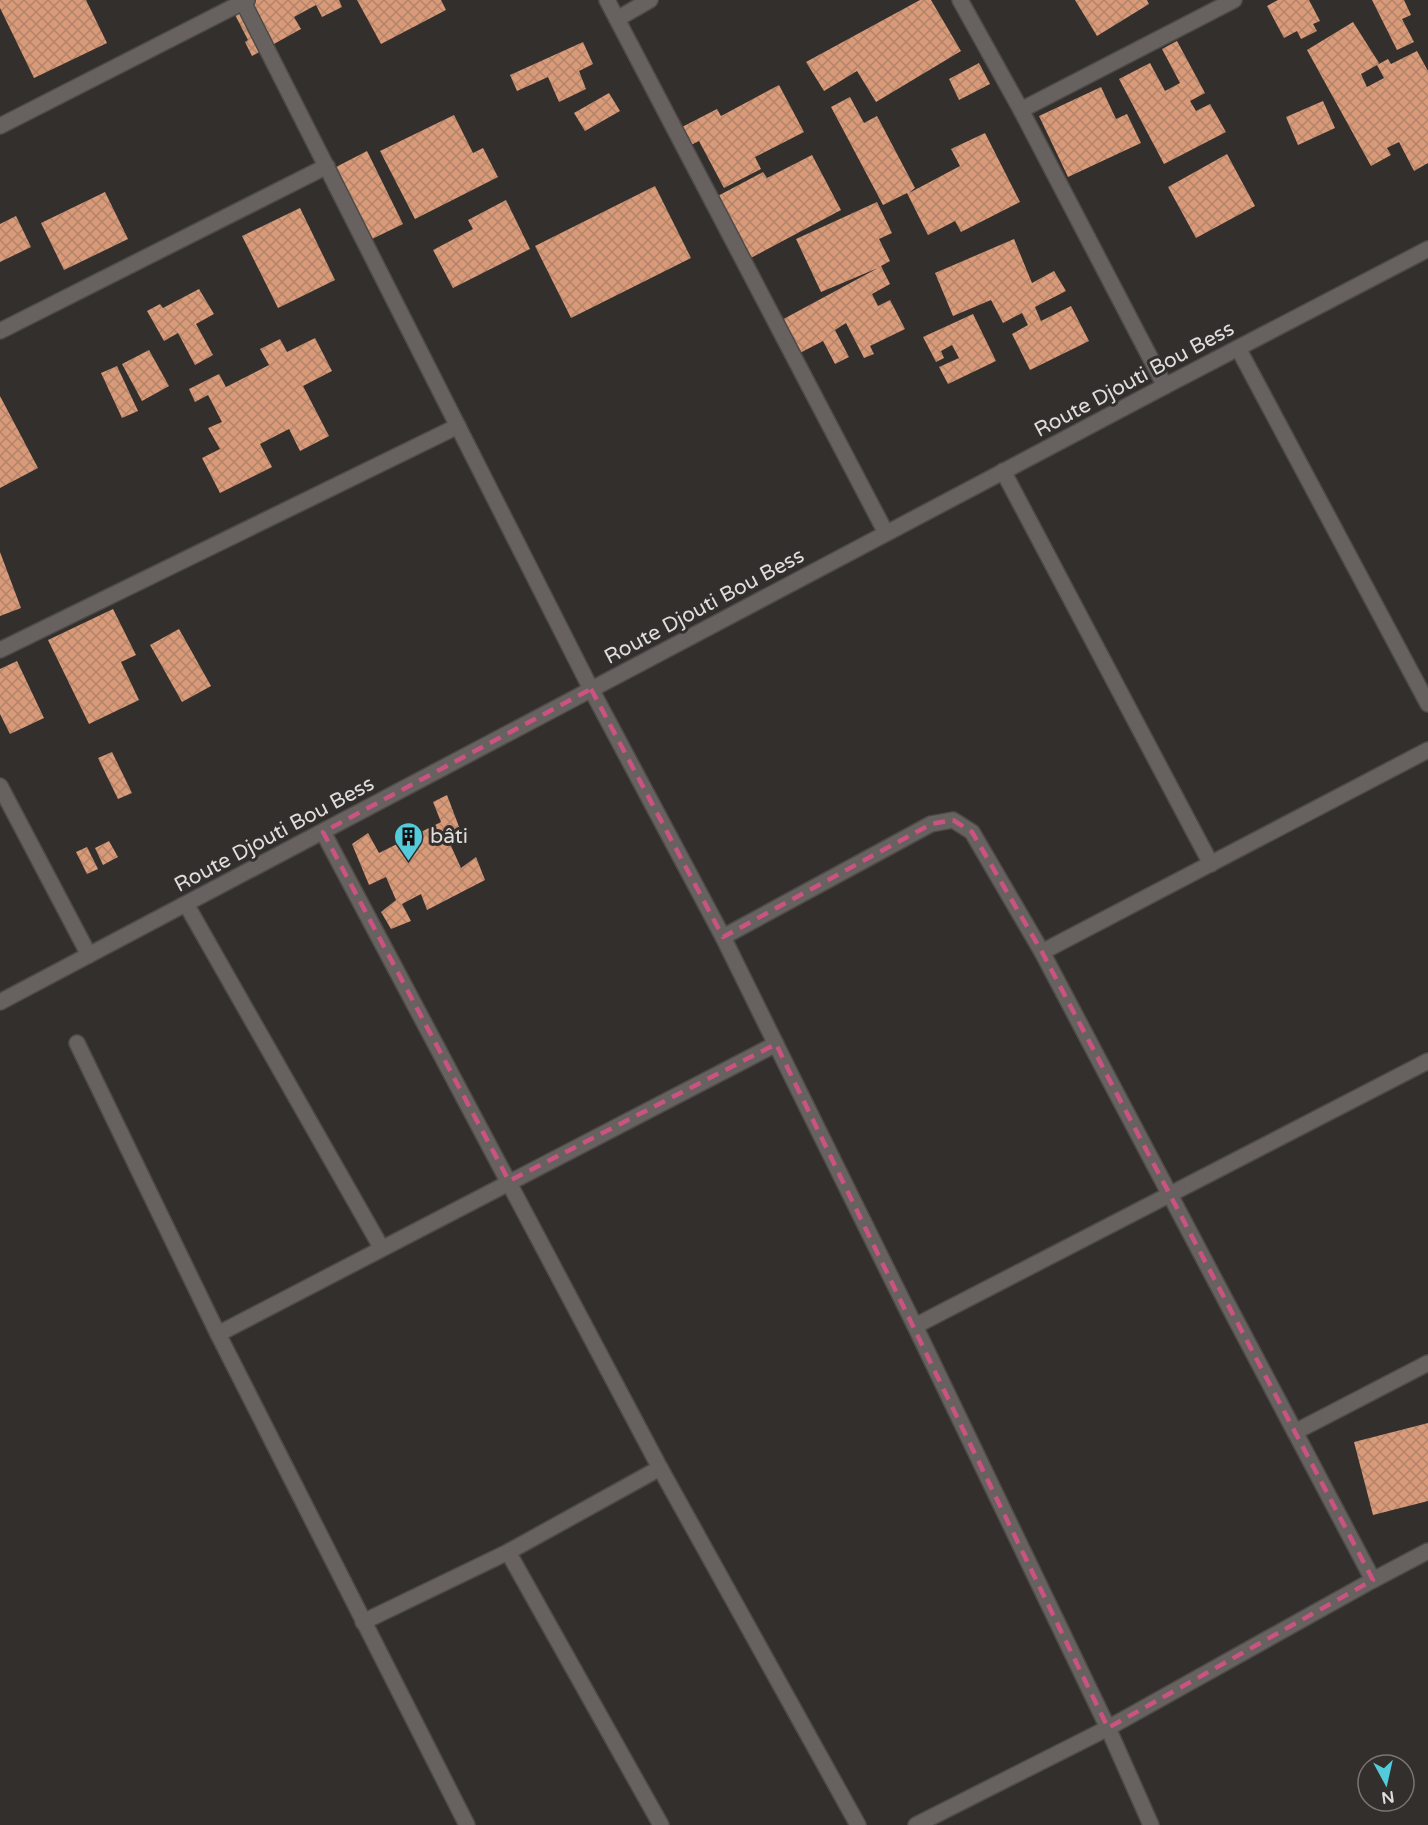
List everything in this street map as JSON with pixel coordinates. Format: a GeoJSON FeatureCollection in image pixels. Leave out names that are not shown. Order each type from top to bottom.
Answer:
{"type":"FeatureCollection","features":[{"type":"Feature","properties":{"kind":"street"},"geometry":{"type":"LineString","coordinates":[[607,0],[886,533]]}},
{"type":"Feature","properties":{"kind":"street"},"geometry":{"type":"LineString","coordinates":[[617,19],[650,0]]}},
{"type":"Feature","properties":{"kind":"street"},"geometry":{"type":"LineString","coordinates":[[960,0],[1021,111],[1165,386]]}},
{"type":"Feature","properties":{"kind":"street"},"geometry":{"type":"LineString","coordinates":[[1021,111],[1234,0]]}},
{"type":"Feature","properties":{"kind":"street"},"geometry":{"type":"LineString","coordinates":[[0,126],[244,1],[591,689],[723,937],[915,1326],[1108,1728],[1151,1825]]}},
{"type":"Feature","properties":{"kind":"street"},"geometry":{"type":"LineString","coordinates":[[0,331],[327,166]]}},
{"type":"Feature","properties":{"kind":"street","name":"Route Djouti Bou Bess"},"geometry":{"type":"LineString","coordinates":[[0,1002],[1003,471],[1428,249]]}},
{"type":"Feature","properties":{"kind":"street"},"geometry":{"type":"LineString","coordinates":[[1238,348],[1428,704]]}},
{"type":"Feature","properties":{"kind":"street"},"geometry":{"type":"LineString","coordinates":[[0,650],[458,426]]}},
{"type":"Feature","properties":{"kind":"street"},"geometry":{"type":"LineString","coordinates":[[1003,471],[1211,864]]}},
{"type":"Feature","properties":{"kind":"street"},"geometry":{"type":"LineString","coordinates":[[1042,952],[1428,750]]}},
{"type":"Feature","properties":{"kind":"street"},"geometry":{"type":"LineString","coordinates":[[0,786],[89,956]]}},
{"type":"Feature","properties":{"kind":"street"},"geometry":{"type":"LineString","coordinates":[[723,937],[931,824],[953,820],[972,832],[1042,952],[1373,1580]]}},
{"type":"Feature","properties":{"kind":"street"},"geometry":{"type":"LineString","coordinates":[[323,832],[660,1468],[858,1825]]}},
{"type":"Feature","properties":{"kind":"street"},"geometry":{"type":"LineString","coordinates":[[186,904],[381,1247]]}},
{"type":"Feature","properties":{"kind":"street"},"geometry":{"type":"LineString","coordinates":[[77,1043],[218,1334],[467,1825]]}},
{"type":"Feature","properties":{"kind":"street"},"geometry":{"type":"LineString","coordinates":[[218,1334],[381,1247],[776,1044]]}},
{"type":"Feature","properties":{"kind":"street"},"geometry":{"type":"LineString","coordinates":[[915,1326],[1428,1061]]}},
{"type":"Feature","properties":{"kind":"street"},"geometry":{"type":"LineString","coordinates":[[1294,1432],[1428,1364]]}},
{"type":"Feature","properties":{"kind":"street"},"geometry":{"type":"LineString","coordinates":[[363,1622],[508,1552],[660,1468]]}},
{"type":"Feature","properties":{"kind":"street"},"geometry":{"type":"LineString","coordinates":[[916,1825],[1108,1728],[1428,1551]]}},
{"type":"Feature","properties":{"kind":"street"},"geometry":{"type":"LineString","coordinates":[[508,1552],[661,1825]]}},
{"type":"Feature","properties":{"kind":"highlighted area"},"geometry":{"type":"Polygon","coordinates":[[[591,689],[723,937],[931,824],[953,820],[972,832],[1042,952],[1373,1580],[1108,1728],[776,1044],[509,1181],[323,832],[591,689]]]}},
{"type":"Feature","properties":{"kind":"building"},"geometry":{"type":"Polygon","coordinates":[[[0,0],[86,0],[107,43],[34,78],[0,8],[0,0]]]}},
{"type":"Feature","properties":{"kind":"building"},"geometry":{"type":"Polygon","coordinates":[[[249,0],[339,0],[342,7],[322,17],[316,5],[294,17],[301,29],[252,56],[245,42],[248,40],[232,9],[249,0]]]}},
{"type":"Feature","properties":{"kind":"building"},"geometry":{"type":"Polygon","coordinates":[[[357,0],[441,0],[446,10],[381,44],[357,0]]]}},
{"type":"Feature","properties":{"kind":"building"},"geometry":{"type":"Polygon","coordinates":[[[920,0],[931,0],[961,51],[876,102],[857,71],[824,91],[806,62],[920,0]]]}},
{"type":"Feature","properties":{"kind":"building"},"geometry":{"type":"Polygon","coordinates":[[[1075,0],[1147,0],[1149,4],[1097,36],[1075,0]]]}},
{"type":"Feature","properties":{"kind":"building"},"geometry":{"type":"Polygon","coordinates":[[[1278,0],[1309,0],[1320,21],[1313,24],[1317,31],[1301,39],[1297,31],[1284,38],[1267,6],[1278,0]]]}},
{"type":"Feature","properties":{"kind":"building"},"geometry":{"type":"Polygon","coordinates":[[[1372,0],[1404,0],[1411,15],[1402,19],[1414,42],[1397,50],[1372,0]]]}},
{"type":"Feature","properties":{"kind":"building"},"geometry":{"type":"Polygon","coordinates":[[[1353,22],[1379,63],[1377,65],[1388,59],[1391,64],[1417,51],[1428,71],[1428,163],[1414,171],[1399,142],[1387,148],[1391,155],[1371,166],[1307,50],[1353,22]],[[1377,65],[1361,74],[1367,87],[1384,78],[1377,65]]]}},
{"type":"Feature","properties":{"kind":"building"},"geometry":{"type":"Polygon","coordinates":[[[1177,41],[1205,93],[1190,101],[1196,111],[1210,104],[1226,132],[1164,164],[1119,79],[1150,63],[1165,91],[1180,83],[1162,49],[1177,41]]]}},
{"type":"Feature","properties":{"kind":"building"},"geometry":{"type":"Polygon","coordinates":[[[583,42],[593,64],[579,71],[586,89],[559,102],[548,77],[517,91],[510,75],[583,42]]]}},
{"type":"Feature","properties":{"kind":"building"},"geometry":{"type":"Polygon","coordinates":[[[979,63],[990,84],[959,100],[949,79],[979,63]]]}},
{"type":"Feature","properties":{"kind":"building"},"geometry":{"type":"Polygon","coordinates":[[[779,85],[804,132],[755,157],[761,169],[724,188],[699,141],[691,145],[682,127],[717,109],[721,116],[779,85]]]}},
{"type":"Feature","properties":{"kind":"building"},"geometry":{"type":"Polygon","coordinates":[[[1101,87],[1116,119],[1127,114],[1141,143],[1068,177],[1039,116],[1101,87]]]}},
{"type":"Feature","properties":{"kind":"building"},"geometry":{"type":"Polygon","coordinates":[[[609,93],[620,111],[585,131],[574,113],[609,93]]]}},
{"type":"Feature","properties":{"kind":"building"},"geometry":{"type":"Polygon","coordinates":[[[850,97],[864,123],[877,116],[915,188],[909,193],[960,166],[951,149],[985,133],[1020,202],[961,232],[955,221],[928,235],[907,193],[883,205],[831,107],[850,97]]]}},
{"type":"Feature","properties":{"kind":"building"},"geometry":{"type":"Polygon","coordinates":[[[1323,101],[1335,128],[1298,145],[1286,117],[1323,101]]]}},
{"type":"Feature","properties":{"kind":"building"},"geometry":{"type":"Polygon","coordinates":[[[454,115],[473,153],[483,148],[498,177],[415,219],[380,151],[454,115]]]}},
{"type":"Feature","properties":{"kind":"building"},"geometry":{"type":"Polygon","coordinates":[[[367,151],[403,224],[372,239],[336,167],[367,151]]]}},
{"type":"Feature","properties":{"kind":"building"},"geometry":{"type":"Polygon","coordinates":[[[1227,154],[1255,206],[1196,238],[1168,187],[1227,154]]]}},
{"type":"Feature","properties":{"kind":"building"},"geometry":{"type":"Polygon","coordinates":[[[812,155],[841,210],[747,260],[714,198],[763,172],[767,178],[812,155]]]}},
{"type":"Feature","properties":{"kind":"building"},"geometry":{"type":"Polygon","coordinates":[[[655,186],[691,258],[571,318],[535,246],[655,186]]]}},
{"type":"Feature","properties":{"kind":"building"},"geometry":{"type":"Polygon","coordinates":[[[105,192],[128,239],[64,270],[41,223],[105,192]]]}},
{"type":"Feature","properties":{"kind":"building"},"geometry":{"type":"Polygon","coordinates":[[[506,200],[530,249],[453,288],[433,250],[473,229],[468,220],[506,200]]]}},
{"type":"Feature","properties":{"kind":"building"},"geometry":{"type":"Polygon","coordinates":[[[877,202],[892,233],[879,239],[890,261],[881,266],[890,284],[872,294],[878,306],[890,300],[905,329],[870,346],[874,354],[864,358],[846,323],[835,330],[849,357],[835,364],[823,341],[796,355],[778,322],[878,268],[821,292],[796,239],[877,202]]]}},
{"type":"Feature","properties":{"kind":"building"},"geometry":{"type":"Polygon","coordinates":[[[300,208],[335,280],[278,308],[242,236],[300,208]]]}},
{"type":"Feature","properties":{"kind":"building"},"geometry":{"type":"Polygon","coordinates":[[[16,216],[31,247],[0,262],[0,224],[16,216]]]}},
{"type":"Feature","properties":{"kind":"building"},"geometry":{"type":"Polygon","coordinates":[[[1014,239],[1032,283],[1054,271],[1066,291],[1035,307],[1041,321],[1071,306],[1089,341],[1030,370],[1012,334],[1028,325],[1022,313],[1003,323],[991,300],[953,316],[935,273],[1014,239]]]}},
{"type":"Feature","properties":{"kind":"building"},"geometry":{"type":"Polygon","coordinates":[[[199,289],[214,314],[196,324],[213,355],[195,365],[178,333],[164,341],[147,311],[160,304],[163,308],[199,289]]]}},
{"type":"Feature","properties":{"kind":"building"},"geometry":{"type":"Polygon","coordinates":[[[973,314],[996,361],[948,384],[939,367],[959,358],[952,345],[941,351],[944,358],[936,362],[923,337],[973,314]]]}},
{"type":"Feature","properties":{"kind":"building"},"geometry":{"type":"Polygon","coordinates":[[[315,338],[332,371],[303,386],[329,436],[300,451],[289,429],[260,444],[272,467],[220,493],[202,458],[220,449],[208,428],[222,422],[208,395],[195,402],[189,389],[219,374],[226,387],[269,365],[260,349],[280,339],[287,352],[315,338]]]}},
{"type":"Feature","properties":{"kind":"building"},"geometry":{"type":"Polygon","coordinates":[[[149,350],[169,386],[142,401],[122,364],[149,350]]]}},
{"type":"Feature","properties":{"kind":"building"},"geometry":{"type":"Polygon","coordinates":[[[117,366],[138,411],[122,418],[101,373],[117,366]]]}},
{"type":"Feature","properties":{"kind":"building"},"geometry":{"type":"Polygon","coordinates":[[[0,396],[38,468],[0,488],[0,396]]]}},
{"type":"Feature","properties":{"kind":"building"},"geometry":{"type":"Polygon","coordinates":[[[0,552],[21,608],[0,616],[0,552]]]}},
{"type":"Feature","properties":{"kind":"building"},"geometry":{"type":"Polygon","coordinates":[[[113,609],[136,655],[121,662],[139,700],[89,724],[48,640],[113,609]]]}},
{"type":"Feature","properties":{"kind":"building"},"geometry":{"type":"Polygon","coordinates":[[[179,629],[211,686],[182,702],[150,645],[179,629]]]}},
{"type":"Feature","properties":{"kind":"building"},"geometry":{"type":"Polygon","coordinates":[[[17,661],[44,718],[10,734],[0,714],[0,669],[17,661]]]}},
{"type":"Feature","properties":{"kind":"building"},"geometry":{"type":"Polygon","coordinates":[[[112,752],[132,793],[118,799],[98,758],[112,752]]]}},
{"type":"Feature","properties":{"kind":"building","name":"bâti"},"geometry":{"type":"Polygon","coordinates":[[[447,795],[464,840],[451,846],[461,868],[476,857],[485,880],[427,910],[421,894],[402,904],[411,921],[391,929],[381,912],[396,900],[386,877],[369,885],[352,844],[368,833],[379,853],[441,822],[433,802],[447,795]]]}},
{"type":"Feature","properties":{"kind":"building"},"geometry":{"type":"Polygon","coordinates":[[[109,841],[118,857],[103,865],[95,848],[109,841]]]}},
{"type":"Feature","properties":{"kind":"building"},"geometry":{"type":"Polygon","coordinates":[[[87,847],[98,869],[87,874],[76,852],[87,847]]]}},
{"type":"Feature","properties":{"kind":"building"},"geometry":{"type":"Polygon","coordinates":[[[1428,1423],[1428,1501],[1373,1515],[1354,1442],[1428,1423]]]}},
{"type":"Feature","properties":{"kind":"place","name":"bâti"},"geometry":{"type":"Point","coordinates":[409,862]}}]}
